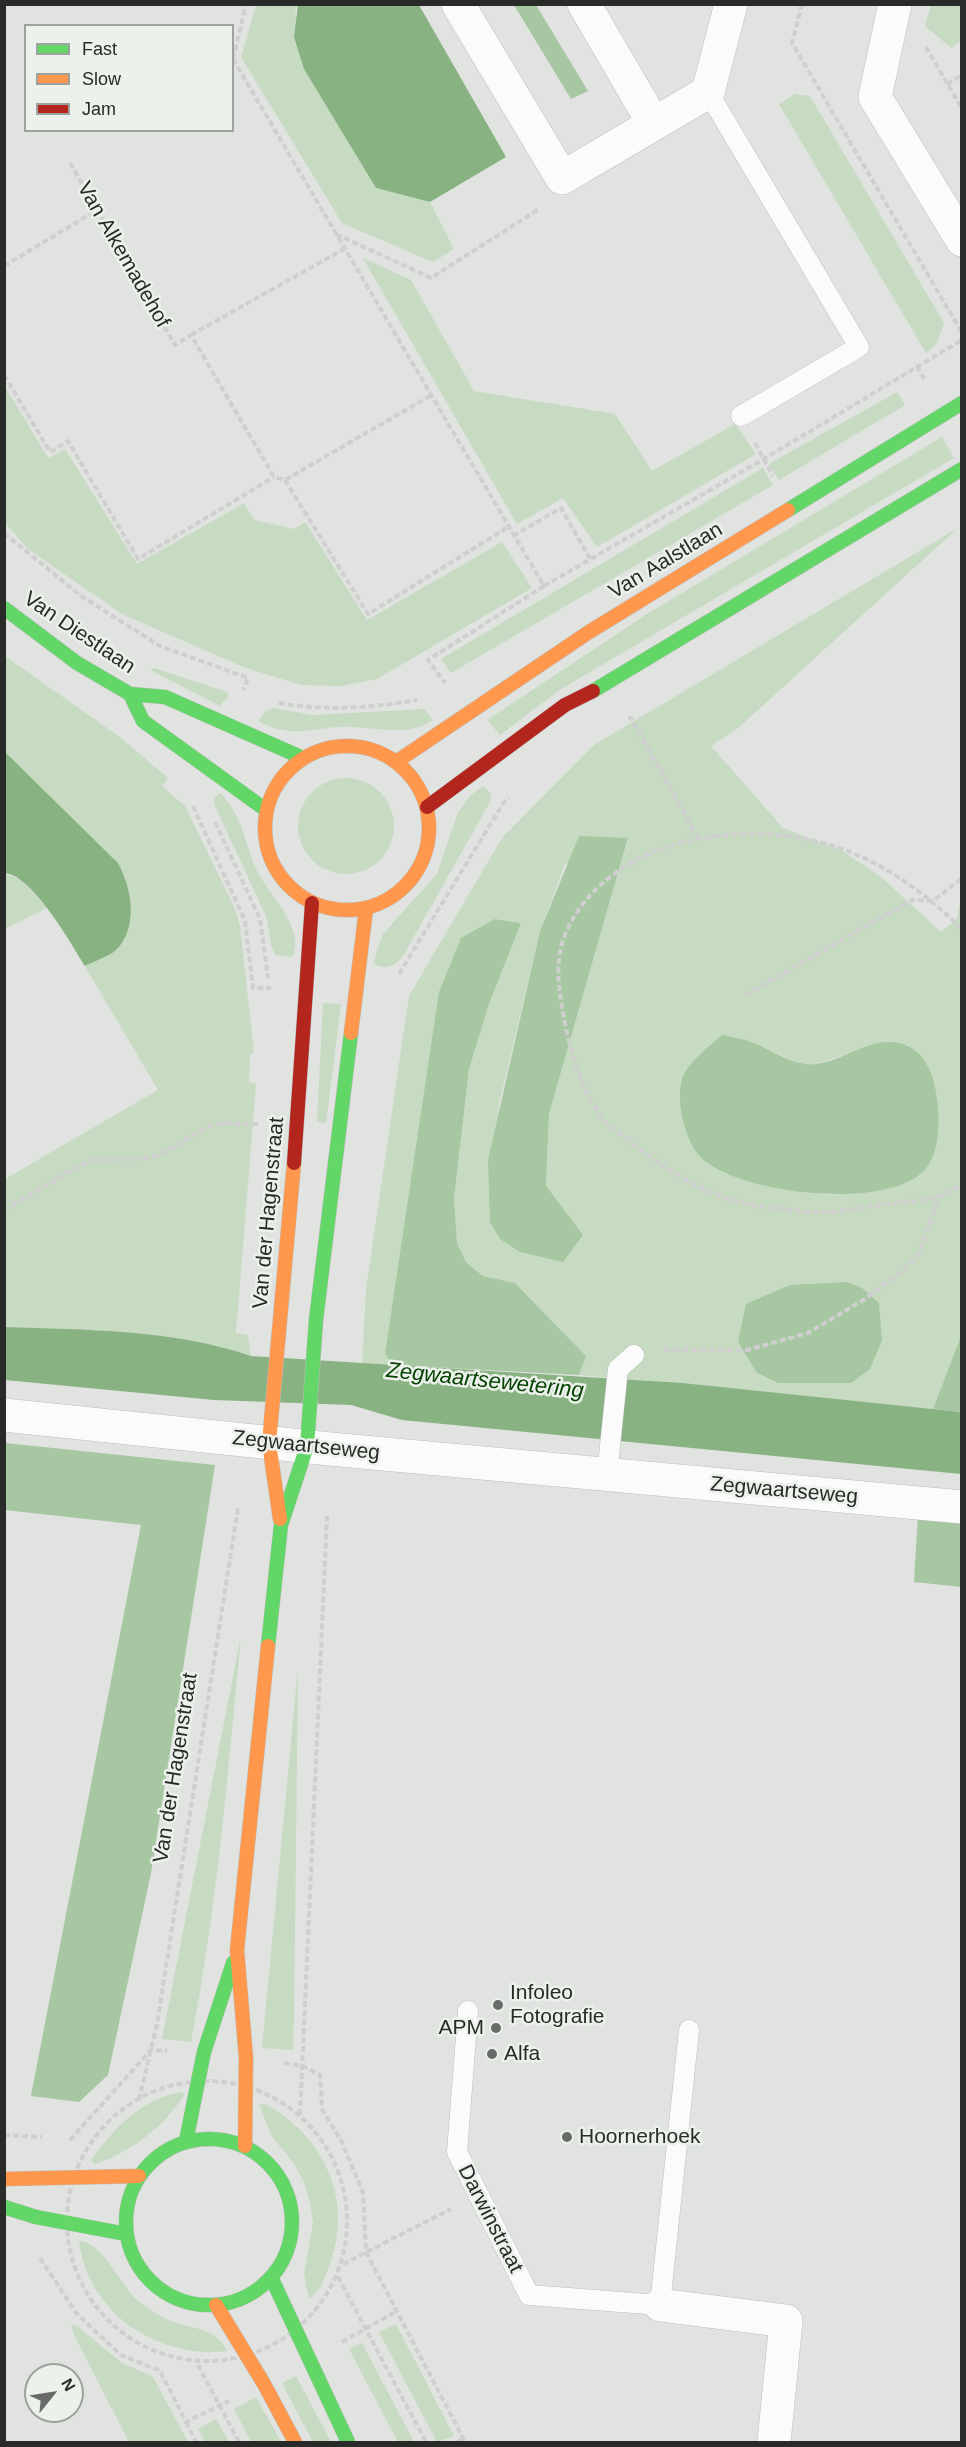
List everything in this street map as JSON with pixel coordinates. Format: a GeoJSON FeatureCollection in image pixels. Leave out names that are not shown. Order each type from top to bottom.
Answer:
{"type":"FeatureCollection","features":[{"type":"Feature","properties":{"kind":"street"},"geometry":{"type":"LineString","coordinates":[[458,4],[562,178],[708,92],[730,4]]}},
{"type":"Feature","properties":{"kind":"street"},"geometry":{"type":"LineString","coordinates":[[584,4],[654,124]]}},
{"type":"Feature","properties":{"kind":"street"},"geometry":{"type":"LineString","coordinates":[[895,4],[876,97],[962,240]]}},
{"type":"Feature","properties":{"kind":"street","name":"Van Aalstlaan"},"geometry":{"type":"LineString","coordinates":[[396,762],[589,632],[962,403]]}},
{"type":"Feature","properties":{"kind":"street"},"geometry":{"type":"LineString","coordinates":[[427,807],[565,705],[618,678],[962,469]]}},
{"type":"Feature","properties":{"kind":"street","name":"Van Diestlaan"},"geometry":{"type":"LineString","coordinates":[[4,608],[77,663],[130,694],[165,697],[303,758]]}},
{"type":"Feature","properties":{"kind":"street","name":"Van Diestlaan"},"geometry":{"type":"LineString","coordinates":[[130,694],[143,721],[266,810]]}},
{"type":"Feature","properties":{"kind":"street"},"geometry":{"type":"LineString","coordinates":[[340,746],[360,746],[379,752],[396,762],[410,774],[420,789],[427,807],[430,828],[427,850],[418,870],[405,888],[387,901],[366,909],[338,910],[312,903],[293,891],[279,874],[269,854],[264,832],[266,810],[279,780],[303,758],[320,750],[340,746]]}},
{"type":"Feature","properties":{"kind":"street","name":"Van der Hagenstraat"},"geometry":{"type":"LineString","coordinates":[[280,1526],[270,1432],[282,1317],[308,991],[312,903]]}},
{"type":"Feature","properties":{"kind":"street","name":"Van der Hagenstraat"},"geometry":{"type":"LineString","coordinates":[[245,2146],[246,2058],[237,1950],[280,1526],[309,1434],[316,1320],[366,909]]}},
{"type":"Feature","properties":{"kind":"street","name":"Zegwaartseweg"},"geometry":{"type":"LineString","coordinates":[[4,1415],[309,1434],[610,1460],[962,1507]]}},
{"type":"Feature","properties":{"kind":"street","name":"Van der Hagenstraat"},"geometry":{"type":"LineString","coordinates":[[186,2141],[204,2052],[237,1950]]}},
{"type":"Feature","properties":{"kind":"street"},"geometry":{"type":"LineString","coordinates":[[216,2138],[245,2146],[270,2164],[287,2190],[293,2220],[287,2251],[271,2277],[247,2296],[216,2305],[185,2302],[157,2287],[137,2263],[126,2234],[127,2204],[139,2176],[159,2154],[186,2141],[216,2138]]}},
{"type":"Feature","properties":{"kind":"street"},"geometry":{"type":"LineString","coordinates":[[4,2179],[139,2176]]}},
{"type":"Feature","properties":{"kind":"street"},"geometry":{"type":"LineString","coordinates":[[4,2207],[36,2217],[126,2234]]}},
{"type":"Feature","properties":{"kind":"street"},"geometry":{"type":"LineString","coordinates":[[271,2277],[348,2442]]}},
{"type":"Feature","properties":{"kind":"street"},"geometry":{"type":"LineString","coordinates":[[216,2305],[264,2384],[295,2442]]}},
{"type":"Feature","properties":{"kind":"street","name":"Darwinstraat"},"geometry":{"type":"LineString","coordinates":[[660,2305],[786,2321],[774,2442]]}},
{"type":"Feature","properties":{"kind":"lane"},"geometry":{"type":"LineString","coordinates":[[708,92],[859,347],[741,416]]}},
{"type":"Feature","properties":{"kind":"lane"},"geometry":{"type":"LineString","coordinates":[[610,1460],[618,1369],[634,1355]]}},
{"type":"Feature","properties":{"kind":"lane","name":"Darwinstraat"},"geometry":{"type":"LineString","coordinates":[[468,2011],[457,2152],[529,2295],[660,2305]]}},
{"type":"Feature","properties":{"kind":"lane"},"geometry":{"type":"LineString","coordinates":[[660,2305],[689,2030]]}},
{"type":"Feature","properties":{"kind":"path"},"geometry":{"type":"LineString","coordinates":[[234,56],[246,4]]}},
{"type":"Feature","properties":{"kind":"path"},"geometry":{"type":"LineString","coordinates":[[802,4],[792,43],[962,333]]}},
{"type":"Feature","properties":{"kind":"path"},"geometry":{"type":"LineString","coordinates":[[924,44],[962,109]]}},
{"type":"Feature","properties":{"kind":"path"},"geometry":{"type":"LineString","coordinates":[[234,62],[544,586]]}},
{"type":"Feature","properties":{"kind":"path"},"geometry":{"type":"LineString","coordinates":[[947,84],[962,75]]}},
{"type":"Feature","properties":{"kind":"path","name":"Van Alkemadehof"},"geometry":{"type":"LineString","coordinates":[[70,163],[175,345],[191,336],[274,477]]}},
{"type":"Feature","properties":{"kind":"path"},"geometry":{"type":"LineString","coordinates":[[335,234],[431,278],[556,198],[562,178]]}},
{"type":"Feature","properties":{"kind":"path"},"geometry":{"type":"LineString","coordinates":[[4,266],[97,210]]}},
{"type":"Feature","properties":{"kind":"path"},"geometry":{"type":"LineString","coordinates":[[191,336],[344,249]]}},
{"type":"Feature","properties":{"kind":"path"},"geometry":{"type":"LineString","coordinates":[[446,685],[428,660],[544,586],[764,459],[962,340]]}},
{"type":"Feature","properties":{"kind":"path"},"geometry":{"type":"LineString","coordinates":[[4,375],[50,452],[68,441],[138,559],[274,477],[285,480],[368,614],[508,527]]}},
{"type":"Feature","properties":{"kind":"path"},"geometry":{"type":"LineString","coordinates":[[285,480],[430,396]]}},
{"type":"Feature","properties":{"kind":"path"},"geometry":{"type":"LineString","coordinates":[[741,416],[792,508]]}},
{"type":"Feature","properties":{"kind":"path"},"geometry":{"type":"LineString","coordinates":[[513,536],[561,508],[591,560]]}},
{"type":"Feature","properties":{"kind":"path"},"geometry":{"type":"LineString","coordinates":[[272,701],[301,707],[349,707],[392,704],[427,698]]}},
{"type":"Feature","properties":{"kind":"path"},"geometry":{"type":"LineString","coordinates":[[620,716],[631,718],[698,838]]}},
{"type":"Feature","properties":{"kind":"path"},"geometry":{"type":"LineString","coordinates":[[399,972],[504,802]]}},
{"type":"Feature","properties":{"kind":"path"},"geometry":{"type":"LineString","coordinates":[[214,821],[260,920],[266,962]]}},
{"type":"Feature","properties":{"kind":"path"},"geometry":{"type":"LineString","coordinates":[[962,929],[933,901],[894,873],[844,850],[774,835],[739,833],[698,838],[667,847],[629,864],[609,878],[593,893],[566,932],[559,957],[558,978],[566,1032],[585,1086],[604,1120],[672,1174],[713,1195],[749,1206],[823,1212],[939,1197],[962,1184]]}},
{"type":"Feature","properties":{"kind":"path"},"geometry":{"type":"LineString","coordinates":[[745,995],[912,900],[933,901],[962,878]]}},
{"type":"Feature","properties":{"kind":"path"},"geometry":{"type":"LineString","coordinates":[[4,1210],[90,1160],[141,1159],[161,1154],[209,1126],[226,1123],[261,1124]]}},
{"type":"Feature","properties":{"kind":"path"},"geometry":{"type":"LineString","coordinates":[[634,1355],[646,1350],[747,1350],[808,1333],[865,1299],[920,1254],[939,1197]]}},
{"type":"Feature","properties":{"kind":"path","name":"Van der Hagenstraat"},"geometry":{"type":"LineString","coordinates":[[87,2142],[103,2126],[139,2100],[158,2024],[239,1499]]}},
{"type":"Feature","properties":{"kind":"path"},"geometry":{"type":"LineString","coordinates":[[327,1508],[300,2115],[326,2146],[342,2184],[347,2224],[342,2265],[338,2277],[426,2442]]}},
{"type":"Feature","properties":{"kind":"path"},"geometry":{"type":"LineString","coordinates":[[47,2177],[69,2140],[151,2050],[204,2052]]}},
{"type":"Feature","properties":{"kind":"path"},"geometry":{"type":"LineString","coordinates":[[246,2058],[303,2066],[320,2075],[322,2109],[342,2142],[363,2193],[366,2252],[464,2441],[457,2442]]}},
{"type":"Feature","properties":{"kind":"path"},"geometry":{"type":"LineString","coordinates":[[342,2265],[478,2195]]}},
{"type":"Feature","properties":{"kind":"path"},"geometry":{"type":"LineString","coordinates":[[36,2217],[36,2252],[76,2313],[121,2355],[160,2372],[196,2442]]}},
{"type":"Feature","properties":{"kind":"path"},"geometry":{"type":"LineString","coordinates":[[70,2261],[90,2300],[120,2331],[157,2354],[198,2365],[239,2442]]}},
{"type":"Feature","properties":{"kind":"path"},"geometry":{"type":"LineString","coordinates":[[309,2361],[397,2312]]}},
{"type":"Feature","properties":{"kind":"path"},"geometry":{"type":"LineString","coordinates":[[186,2422],[264,2384]]}},
{"type":"Feature","properties":{"kind":"shaded area"},"geometry":{"type":"Polygon","coordinates":[[[256,5],[298,5],[295,13],[376,188],[430,202],[454,249],[433,262],[342,223],[241,57],[256,5]]]}},
{"type":"Feature","properties":{"kind":"shaded area"},"geometry":{"type":"Polygon","coordinates":[[[514,5],[536,5],[588,91],[571,99],[514,5]]]}},
{"type":"Feature","properties":{"kind":"shaded area"},"geometry":{"type":"Polygon","coordinates":[[[931,5],[961,5],[961,41],[951,48],[925,26],[931,5]]]}},
{"type":"Feature","properties":{"kind":"shaded area"},"geometry":{"type":"Polygon","coordinates":[[[795,94],[810,96],[944,323],[937,343],[926,353],[779,104],[795,94]]]}},
{"type":"Feature","properties":{"kind":"shaded area"},"geometry":{"type":"Polygon","coordinates":[[[363,258],[411,280],[474,391],[615,414],[652,471],[735,424],[756,454],[597,547],[563,498],[517,524],[363,258]]]}},
{"type":"Feature","properties":{"kind":"shaded area"},"geometry":{"type":"Polygon","coordinates":[[[4,385],[48,458],[65,449],[137,564],[244,503],[254,520],[294,529],[305,522],[367,620],[502,542],[532,588],[377,679],[341,686],[301,685],[243,667],[122,614],[28,549],[5,523],[4,385]]]}},
{"type":"Feature","properties":{"kind":"shaded area"},"geometry":{"type":"Polygon","coordinates":[[[897,392],[905,405],[779,480],[769,464],[897,392]]]}},
{"type":"Feature","properties":{"kind":"shaded area"},"geometry":{"type":"Polygon","coordinates":[[[942,437],[954,458],[561,689],[500,735],[487,720],[647,614],[942,437]]]}},
{"type":"Feature","properties":{"kind":"shaded area"},"geometry":{"type":"Polygon","coordinates":[[[763,468],[773,485],[451,673],[441,659],[763,468]]]}},
{"type":"Feature","properties":{"kind":"shaded area"},"geometry":{"type":"Polygon","coordinates":[[[958,528],[737,729],[711,746],[783,828],[842,851],[880,876],[941,932],[957,919],[961,898],[961,1336],[933,1409],[579,1375],[586,1356],[515,1283],[483,1276],[466,1262],[457,1243],[454,1199],[469,1069],[489,1004],[521,923],[496,919],[385,1354],[393,1365],[362,1363],[366,1289],[409,996],[502,838],[594,745],[958,528]],[[628,839],[565,864],[540,931],[497,1113],[546,1186],[549,1114],[628,839]],[[749,1041],[698,1154],[730,1171],[763,1183],[798,1191],[834,1195],[898,1043],[873,1045],[817,1064],[800,1064],[749,1041]],[[757,1373],[778,1383],[851,1383],[757,1373]]]}},
{"type":"Feature","properties":{"kind":"shaded area"},"geometry":{"type":"Polygon","coordinates":[[[5,656],[121,738],[168,778],[162,786],[185,806],[235,909],[240,926],[254,1053],[250,1054],[249,1082],[256,1084],[236,1333],[248,1335],[251,1356],[191,1340],[129,1332],[5,1327],[5,1179],[158,1090],[85,966],[115,951],[126,878],[118,863],[5,752],[5,656]]]}},
{"type":"Feature","properties":{"kind":"shaded area"},"geometry":{"type":"Polygon","coordinates":[[[154,668],[227,692],[229,695],[220,706],[150,670],[154,668]]]}},
{"type":"Feature","properties":{"kind":"shaded area"},"geometry":{"type":"Polygon","coordinates":[[[273,708],[312,715],[424,709],[433,720],[404,730],[339,727],[294,731],[271,727],[258,721],[265,712],[273,708]]]}},
{"type":"Feature","properties":{"kind":"shaded area"},"geometry":{"type":"Polygon","coordinates":[[[346,778],[364,781],[380,792],[391,808],[394,826],[391,844],[380,860],[364,871],[346,874],[328,871],[312,860],[301,844],[298,826],[301,808],[312,792],[328,781],[346,778]]]}},
{"type":"Feature","properties":{"kind":"shaded area"},"geometry":{"type":"Polygon","coordinates":[[[483,786],[491,794],[490,802],[403,956],[390,966],[381,967],[373,963],[383,934],[437,874],[458,812],[471,795],[483,786]]]}},
{"type":"Feature","properties":{"kind":"shaded area"},"geometry":{"type":"Polygon","coordinates":[[[220,793],[234,811],[257,871],[290,924],[295,946],[292,957],[276,955],[272,949],[266,916],[214,804],[215,797],[220,793]]]}},
{"type":"Feature","properties":{"kind":"shaded area"},"geometry":{"type":"Polygon","coordinates":[[[579,836],[628,838],[549,1114],[546,1186],[583,1235],[563,1262],[520,1252],[500,1239],[490,1222],[488,1160],[540,931],[579,836]]]}},
{"type":"Feature","properties":{"kind":"shaded area"},"geometry":{"type":"Polygon","coordinates":[[[5,873],[21,880],[49,907],[5,929],[5,873]]]}},
{"type":"Feature","properties":{"kind":"shaded area"},"geometry":{"type":"Polygon","coordinates":[[[495,919],[521,923],[489,1004],[469,1069],[454,1199],[457,1243],[466,1262],[483,1276],[515,1283],[586,1356],[579,1375],[393,1365],[385,1354],[439,992],[461,938],[495,919]]]}},
{"type":"Feature","properties":{"kind":"shaded area"},"geometry":{"type":"Polygon","coordinates":[[[323,1003],[341,1004],[326,1123],[317,1122],[323,1003]]]}},
{"type":"Feature","properties":{"kind":"shaded area"},"geometry":{"type":"Polygon","coordinates":[[[722,1035],[757,1044],[790,1060],[807,1064],[826,1062],[878,1043],[899,1043],[908,1046],[927,1064],[936,1089],[939,1116],[938,1135],[931,1161],[908,1182],[880,1190],[847,1194],[810,1193],[774,1188],[741,1179],[714,1167],[697,1153],[688,1137],[682,1117],[680,1087],[689,1067],[722,1035]]]}},
{"type":"Feature","properties":{"kind":"shaded area"},"geometry":{"type":"Polygon","coordinates":[[[846,1282],[862,1288],[879,1303],[882,1340],[870,1369],[851,1383],[778,1383],[757,1373],[738,1342],[746,1304],[790,1285],[846,1282]]]}},
{"type":"Feature","properties":{"kind":"shaded area"},"geometry":{"type":"Polygon","coordinates":[[[961,1336],[961,1412],[933,1409],[961,1336]]]}},
{"type":"Feature","properties":{"kind":"shaded area"},"geometry":{"type":"Polygon","coordinates":[[[5,1443],[215,1465],[151,1873],[108,2075],[79,2102],[31,2096],[141,1525],[5,1510],[5,1443]]]}},
{"type":"Feature","properties":{"kind":"shaded area"},"geometry":{"type":"Polygon","coordinates":[[[918,1514],[961,1518],[961,1587],[914,1582],[918,1514]]]}},
{"type":"Feature","properties":{"kind":"shaded area"},"geometry":{"type":"Polygon","coordinates":[[[241,1636],[215,1890],[191,2042],[162,2039],[241,1636]]]}},
{"type":"Feature","properties":{"kind":"shaded area"},"geometry":{"type":"Polygon","coordinates":[[[298,1668],[294,2019],[293,2050],[262,2048],[298,1668]]]}},
{"type":"Feature","properties":{"kind":"shaded area"},"geometry":{"type":"Polygon","coordinates":[[[182,2092],[184,2095],[176,2107],[146,2137],[108,2159],[95,2164],[91,2160],[119,2126],[141,2108],[168,2095],[182,2092]]]}},
{"type":"Feature","properties":{"kind":"shaded area"},"geometry":{"type":"Polygon","coordinates":[[[259,2104],[265,2104],[285,2117],[303,2133],[317,2151],[328,2171],[335,2193],[338,2216],[336,2240],[322,2283],[309,2299],[304,2273],[313,2223],[305,2184],[293,2162],[272,2137],[259,2104]]]}},
{"type":"Feature","properties":{"kind":"shaded area"},"geometry":{"type":"Polygon","coordinates":[[[79,2241],[88,2243],[104,2257],[139,2302],[171,2321],[212,2334],[218,2338],[227,2351],[201,2352],[176,2347],[152,2339],[130,2326],[111,2310],[96,2290],[85,2267],[79,2241]]]}},
{"type":"Feature","properties":{"kind":"shaded area"},"geometry":{"type":"Polygon","coordinates":[[[396,2324],[454,2436],[437,2442],[379,2332],[396,2324]]]}},
{"type":"Feature","properties":{"kind":"shaded area"},"geometry":{"type":"Polygon","coordinates":[[[71,2325],[77,2326],[122,2363],[153,2377],[188,2442],[129,2442],[71,2325]]]}},
{"type":"Feature","properties":{"kind":"shaded area"},"geometry":{"type":"Polygon","coordinates":[[[362,2343],[414,2442],[398,2442],[349,2349],[362,2343]]]}},
{"type":"Feature","properties":{"kind":"shaded area"},"geometry":{"type":"Polygon","coordinates":[[[296,2376],[331,2442],[313,2442],[282,2383],[296,2376]]]}},
{"type":"Feature","properties":{"kind":"shaded area"},"geometry":{"type":"Polygon","coordinates":[[[256,2397],[281,2442],[251,2442],[234,2409],[256,2397]]]}},
{"type":"Feature","properties":{"kind":"shaded area"},"geometry":{"type":"Polygon","coordinates":[[[216,2419],[229,2442],[205,2442],[198,2429],[216,2419]]]}},
{"type":"Feature","properties":{"kind":"water"},"geometry":{"type":"Polygon","coordinates":[[[298,5],[419,5],[506,157],[430,202],[376,188],[304,69],[294,37],[298,5]]]}},
{"type":"Feature","properties":{"kind":"water"},"geometry":{"type":"Polygon","coordinates":[[[5,752],[118,863],[123,873],[130,896],[128,931],[123,942],[115,951],[85,966],[39,897],[16,877],[5,873],[5,752]]]}},
{"type":"Feature","properties":{"kind":"water","name":"Zegwaartsewetering"},"geometry":{"type":"Polygon","coordinates":[[[5,1327],[129,1332],[191,1340],[251,1356],[682,1383],[961,1412],[961,1474],[402,1420],[351,1405],[214,1400],[5,1380],[5,1327]]]}},
{"type":"Feature","properties":{"kind":"traffic: fast"},"geometry":{"type":"LineString","coordinates":[[788,510],[962,403]]}},
{"type":"Feature","properties":{"kind":"traffic: fast"},"geometry":{"type":"LineString","coordinates":[[593,691],[962,469]]}},
{"type":"Feature","properties":{"kind":"traffic: fast"},"geometry":{"type":"LineString","coordinates":[[4,608],[77,663],[130,694],[165,697],[303,758]]}},
{"type":"Feature","properties":{"kind":"traffic: fast"},"geometry":{"type":"LineString","coordinates":[[130,694],[143,721],[266,810]]}},
{"type":"Feature","properties":{"kind":"traffic: fast"},"geometry":{"type":"LineString","coordinates":[[268,1646],[281,1525],[307,1446],[316,1320],[351,1033]]}},
{"type":"Feature","properties":{"kind":"traffic: fast"},"geometry":{"type":"LineString","coordinates":[[186,2141],[204,2052],[233,1963]]}},
{"type":"Feature","properties":{"kind":"traffic: fast"},"geometry":{"type":"LineString","coordinates":[[209,2139],[225,2140],[241,2145],[268,2163],[286,2190],[291,2206],[292,2222],[291,2238],[286,2254],[268,2281],[241,2299],[225,2304],[209,2305],[193,2304],[177,2299],[150,2281],[132,2254],[127,2238],[126,2222],[127,2206],[132,2190],[150,2163],[177,2145],[193,2140],[209,2139]]}},
{"type":"Feature","properties":{"kind":"traffic: fast"},"geometry":{"type":"LineString","coordinates":[[4,2207],[36,2217],[126,2234]]}},
{"type":"Feature","properties":{"kind":"traffic: fast"},"geometry":{"type":"LineString","coordinates":[[271,2277],[348,2442]]}},
{"type":"Feature","properties":{"kind":"traffic: slow"},"geometry":{"type":"LineString","coordinates":[[396,762],[589,632],[788,510]]}},
{"type":"Feature","properties":{"kind":"traffic: slow"},"geometry":{"type":"LineString","coordinates":[[347,746],[363,747],[379,752],[405,770],[423,796],[428,812],[429,828],[428,844],[423,860],[405,886],[379,904],[363,909],[347,910],[331,909],[315,904],[289,886],[271,860],[266,844],[265,828],[266,812],[271,796],[289,770],[315,752],[331,747],[347,746]]}},
{"type":"Feature","properties":{"kind":"traffic: slow"},"geometry":{"type":"LineString","coordinates":[[351,1033],[366,909]]}},
{"type":"Feature","properties":{"kind":"traffic: slow"},"geometry":{"type":"LineString","coordinates":[[280,1519],[269,1443],[294,1163]]}},
{"type":"Feature","properties":{"kind":"traffic: slow"},"geometry":{"type":"LineString","coordinates":[[245,2146],[246,2058],[237,1950],[268,1646]]}},
{"type":"Feature","properties":{"kind":"traffic: slow"},"geometry":{"type":"LineString","coordinates":[[4,2179],[139,2176]]}},
{"type":"Feature","properties":{"kind":"traffic: slow"},"geometry":{"type":"LineString","coordinates":[[216,2305],[264,2384],[295,2442]]}},
{"type":"Feature","properties":{"kind":"traffic: jam"},"geometry":{"type":"LineString","coordinates":[[427,807],[565,705],[593,691]]}},
{"type":"Feature","properties":{"kind":"traffic: jam"},"geometry":{"type":"LineString","coordinates":[[294,1163],[312,903]]}},
{"type":"Feature","properties":{"kind":"place","name":"Infoleo Fotografie"},"geometry":{"type":"Point","coordinates":[498,2005]}},
{"type":"Feature","properties":{"kind":"place","name":"APM"},"geometry":{"type":"Point","coordinates":[496,2028]}},
{"type":"Feature","properties":{"kind":"place","name":"Alfa"},"geometry":{"type":"Point","coordinates":[492,2054]}},
{"type":"Feature","properties":{"kind":"place","name":"Hoornerhoek"},"geometry":{"type":"Point","coordinates":[567,2137]}}]}
